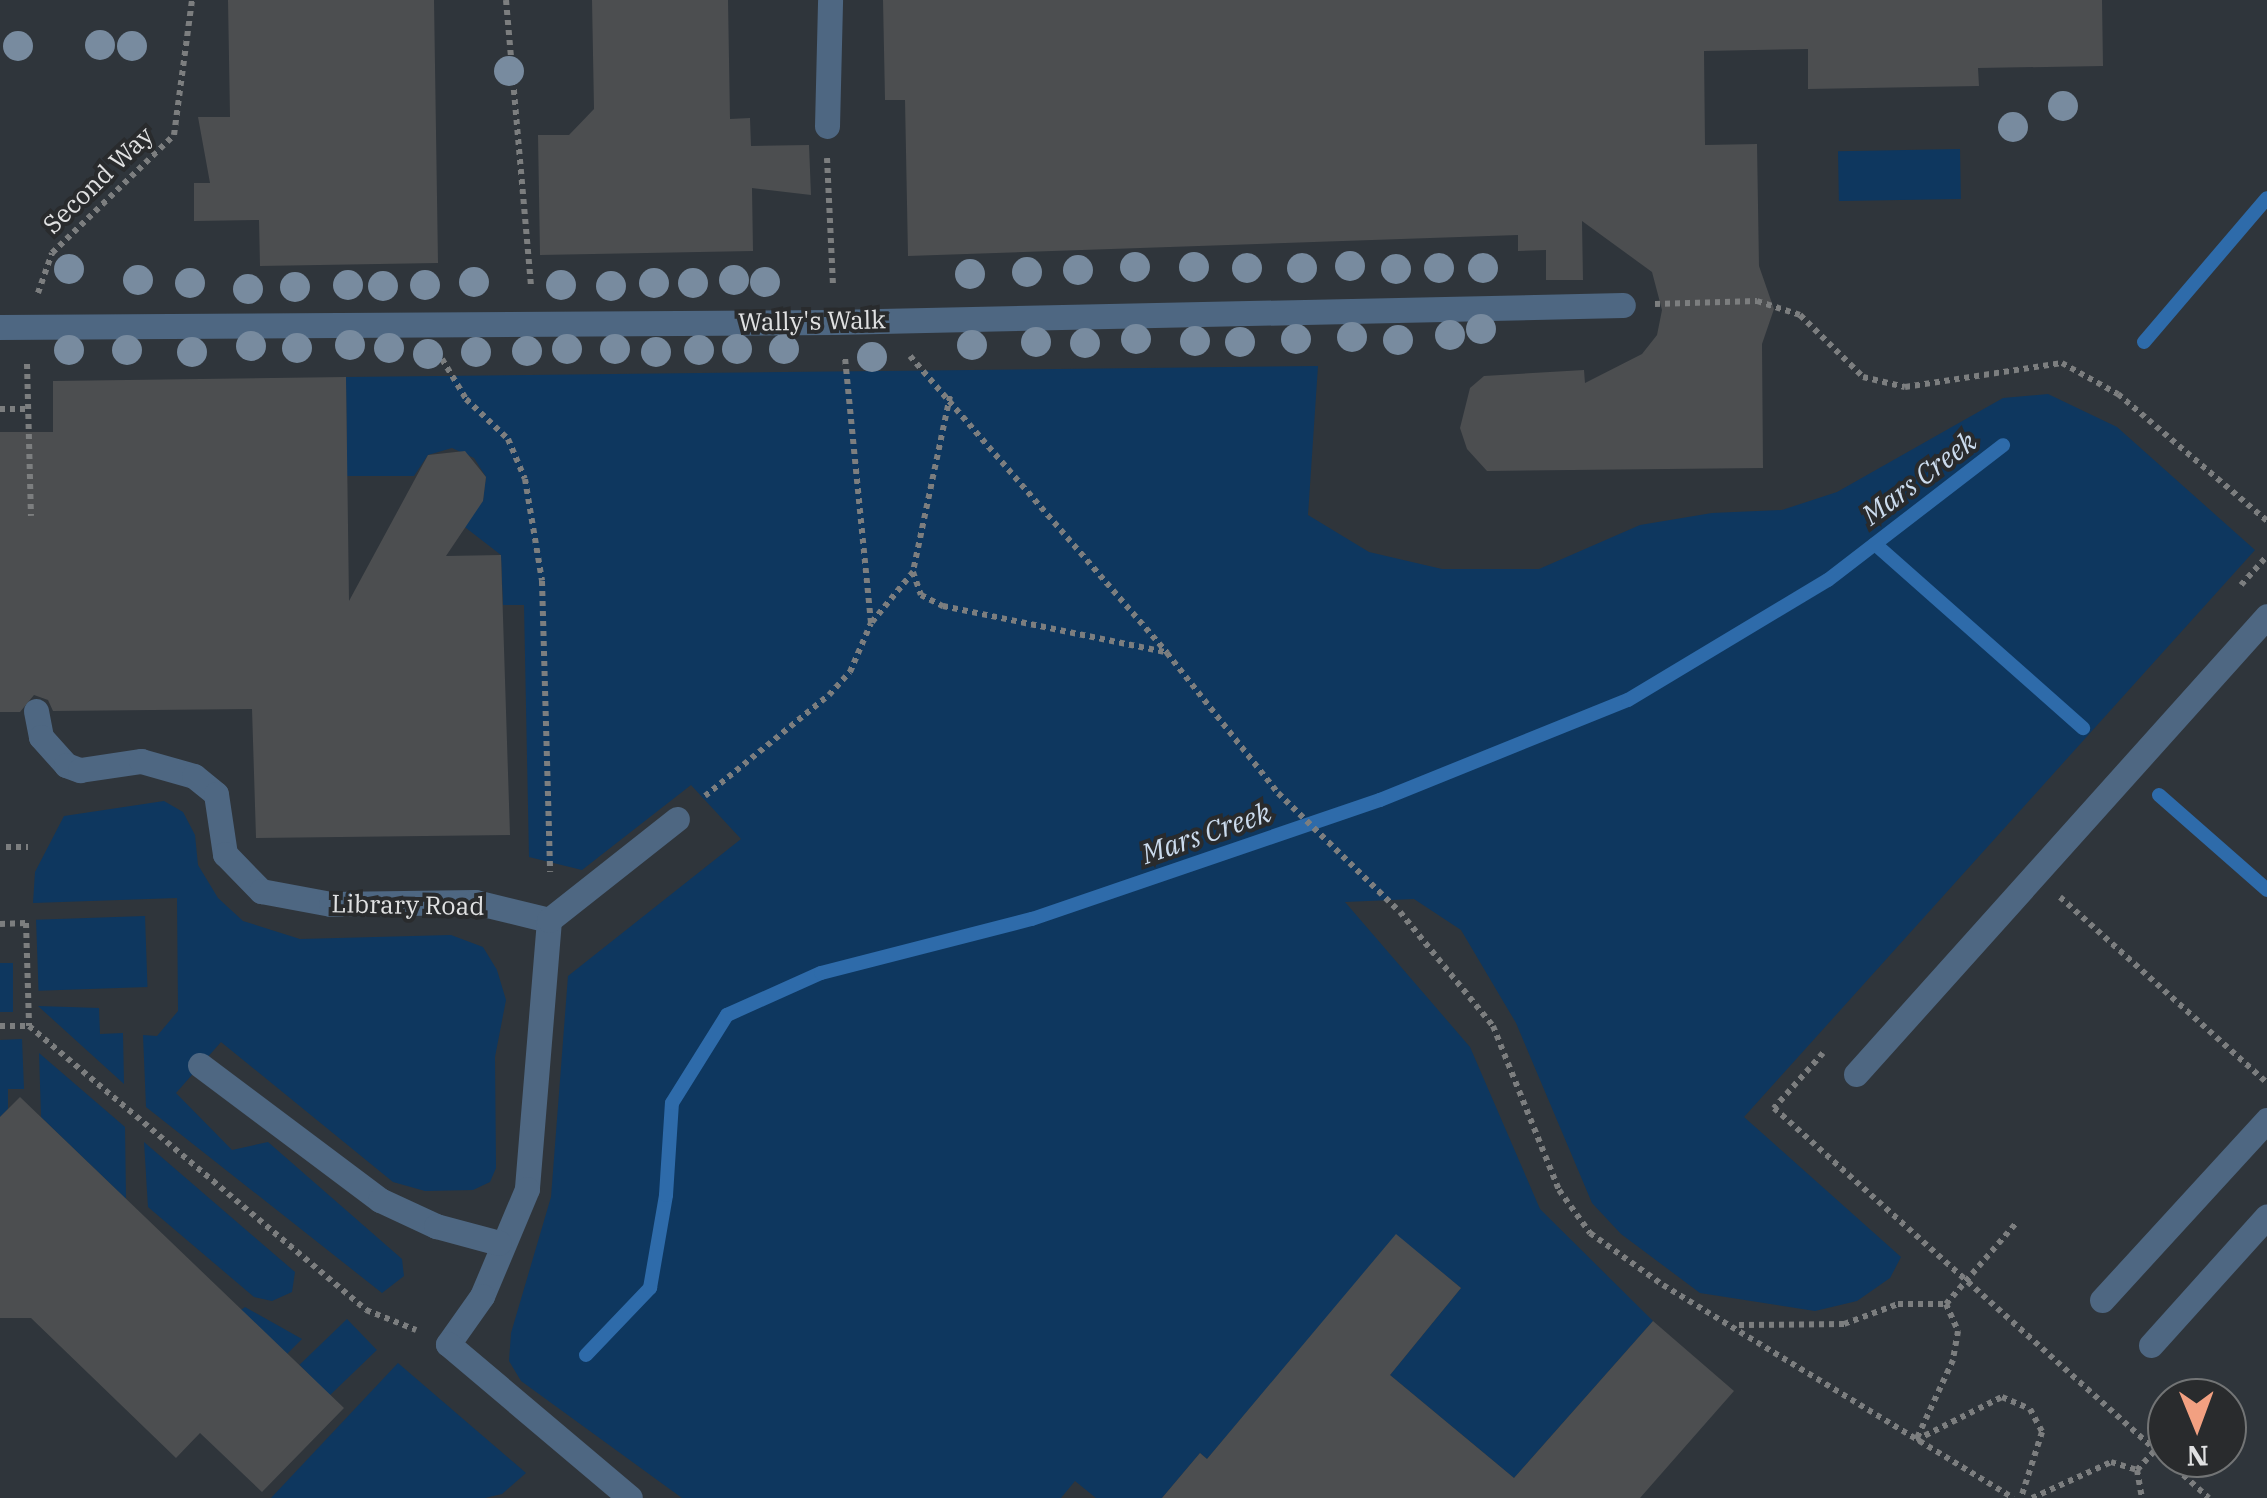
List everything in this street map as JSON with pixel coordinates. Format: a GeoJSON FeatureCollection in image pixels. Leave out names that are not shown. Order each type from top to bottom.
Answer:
{"type":"FeatureCollection","features":[{"type":"Feature","properties":{"kind":"street"},"geometry":{"type":"LineString","coordinates":[[827,126],[830,0]]}},
{"type":"Feature","properties":{"kind":"street","name":"Wally's Walk"},"geometry":{"type":"LineString","coordinates":[[13,327],[834,322],[1623,305]]}},
{"type":"Feature","properties":{"kind":"street"},"geometry":{"type":"LineString","coordinates":[[1856,1074],[2267,616]]}},
{"type":"Feature","properties":{"kind":"street","name":"Library Road"},"geometry":{"type":"LineString","coordinates":[[36,712],[53,754],[80,770],[141,761],[194,776],[216,794],[226,854],[240,875],[287,900],[475,902],[549,920]]}},
{"type":"Feature","properties":{"kind":"street"},"geometry":{"type":"LineString","coordinates":[[630,1498],[448,1344],[482,1296],[499,1243],[527,1189],[549,920],[676,819]]}},
{"type":"Feature","properties":{"kind":"street"},"geometry":{"type":"LineString","coordinates":[[200,1065],[380,1200],[436,1226],[499,1243]]}},
{"type":"Feature","properties":{"kind":"street"},"geometry":{"type":"LineString","coordinates":[[2102,1300],[2267,1120]]}},
{"type":"Feature","properties":{"kind":"street"},"geometry":{"type":"LineString","coordinates":[[2151,1345],[2267,1216]]}},
{"type":"Feature","properties":{"kind":"path","name":"Second Way"},"geometry":{"type":"LineString","coordinates":[[13,327],[52,253],[174,136],[192,0]]}},
{"type":"Feature","properties":{"kind":"path"},"geometry":{"type":"LineString","coordinates":[[506,0],[534,324]]}},
{"type":"Feature","properties":{"kind":"path"},"geometry":{"type":"LineString","coordinates":[[828,194],[834,322],[847,376],[872,585],[871,623]]}},
{"type":"Feature","properties":{"kind":"path"},"geometry":{"type":"LineString","coordinates":[[1623,305],[1758,300],[1800,315],[1862,377],[1905,387],[2062,363],[2118,394],[2267,522]]}},
{"type":"Feature","properties":{"kind":"path"},"geometry":{"type":"LineString","coordinates":[[874,321],[950,396],[1168,653],[1278,794],[1336,857],[1400,912],[1493,1026],[1559,1190],[1590,1233],[1664,1286],[1737,1325],[2013,1498]]}},
{"type":"Feature","properties":{"kind":"path"},"geometry":{"type":"LineString","coordinates":[[421,324],[466,399],[508,439],[525,479],[542,581],[549,920]]}},
{"type":"Feature","properties":{"kind":"path"},"geometry":{"type":"LineString","coordinates":[[676,819],[829,695],[850,672],[871,623],[913,572],[950,396]]}},
{"type":"Feature","properties":{"kind":"path"},"geometry":{"type":"LineString","coordinates":[[0,409],[29,409],[30,516]]}},
{"type":"Feature","properties":{"kind":"path"},"geometry":{"type":"LineString","coordinates":[[913,572],[921,595],[943,606],[1168,653]]}},
{"type":"Feature","properties":{"kind":"path"},"geometry":{"type":"LineString","coordinates":[[6,848],[28,847]]}},
{"type":"Feature","properties":{"kind":"path"},"geometry":{"type":"LineString","coordinates":[[2050,888],[2267,1083]]}},
{"type":"Feature","properties":{"kind":"path"},"geometry":{"type":"LineString","coordinates":[[0,924],[26,923],[30,1026]]}},
{"type":"Feature","properties":{"kind":"path"},"geometry":{"type":"LineString","coordinates":[[0,1026],[30,1026],[366,1310],[448,1344]]}},
{"type":"Feature","properties":{"kind":"path"},"geometry":{"type":"LineString","coordinates":[[1774,1108],[2147,1442]]}},
{"type":"Feature","properties":{"kind":"path"},"geometry":{"type":"LineString","coordinates":[[1946,1304],[2017,1222]]}},
{"type":"Feature","properties":{"kind":"path"},"geometry":{"type":"LineString","coordinates":[[1737,1325],[1844,1324],[1898,1304],[1946,1304]]}},
{"type":"Feature","properties":{"kind":"path"},"geometry":{"type":"LineString","coordinates":[[1916,1440],[1953,1360],[1958,1331],[1946,1304]]}},
{"type":"Feature","properties":{"kind":"path"},"geometry":{"type":"LineString","coordinates":[[1916,1440],[2002,1397],[2030,1409],[2042,1432],[2021,1498]]}},
{"type":"Feature","properties":{"kind":"path"},"geometry":{"type":"LineString","coordinates":[[2137,1470],[2147,1459]]}},
{"type":"Feature","properties":{"kind":"path"},"geometry":{"type":"LineString","coordinates":[[2032,1498],[2111,1462],[2137,1470]]}},
{"type":"Feature","properties":{"kind":"path"},"geometry":{"type":"LineString","coordinates":[[2137,1470],[2142,1498]]}},
{"type":"Feature","properties":{"kind":"path"},"geometry":{"type":"LineString","coordinates":[[2187,1478],[2209,1498]]}},
{"type":"Feature","properties":{"kind":"shaded area"},"geometry":{"type":"Polygon","coordinates":[[[0,0],[2267,0],[2267,1498],[0,1498],[0,0]]]}},
{"type":"Feature","properties":{"kind":"shaded area"},"geometry":{"type":"Polygon","coordinates":[[[1960,149],[1961,199],[1839,201],[1838,151],[1960,149]]]}},
{"type":"Feature","properties":{"kind":"shaded area"},"geometry":{"type":"Polygon","coordinates":[[[1318,366],[1308,515],[1369,552],[1442,569],[1539,569],[1640,525],[1712,513],[1782,510],[1837,492],[2003,398],[2048,394],[2117,427],[2255,550],[1744,1117],[1901,1257],[1890,1278],[1857,1301],[1815,1311],[1700,1293],[1621,1234],[1592,1203],[1516,1023],[1461,930],[1414,899],[1345,902],[1470,1047],[1540,1209],[1653,1321],[1514,1478],[1390,1375],[1461,1288],[1396,1235],[1207,1459],[1200,1453],[1162,1498],[1096,1498],[1075,1481],[1061,1498],[682,1498],[521,1381],[509,1361],[511,1333],[551,1197],[568,976],[741,839],[691,785],[582,870],[529,857],[524,605],[503,605],[501,555],[457,521],[483,501],[486,477],[474,458],[452,448],[428,455],[414,476],[347,476],[346,377],[1318,366]]]}},
{"type":"Feature","properties":{"kind":"shaded area"},"geometry":{"type":"Polygon","coordinates":[[[164,801],[183,812],[195,835],[198,865],[218,898],[243,921],[300,939],[451,935],[483,947],[497,970],[506,1000],[495,1057],[496,1168],[490,1182],[473,1190],[425,1191],[393,1182],[221,1042],[176,1093],[232,1150],[268,1142],[402,1259],[404,1276],[382,1293],[146,1107],[143,1035],[157,1036],[178,1011],[177,898],[33,903],[35,872],[64,816],[164,801]]]}},
{"type":"Feature","properties":{"kind":"shaded area"},"geometry":{"type":"Polygon","coordinates":[[[145,916],[147,987],[39,991],[36,920],[145,916]]]}},
{"type":"Feature","properties":{"kind":"shaded area"},"geometry":{"type":"Polygon","coordinates":[[[0,963],[13,963],[13,1012],[0,1012],[0,963]]]}},
{"type":"Feature","properties":{"kind":"shaded area"},"geometry":{"type":"Polygon","coordinates":[[[38,1006],[99,1008],[100,1034],[123,1033],[124,1084],[38,1006]]]}},
{"type":"Feature","properties":{"kind":"shaded area"},"geometry":{"type":"Polygon","coordinates":[[[22,1039],[24,1089],[8,1089],[8,1109],[0,1117],[0,1040],[22,1039]]]}},
{"type":"Feature","properties":{"kind":"shaded area"},"geometry":{"type":"Polygon","coordinates":[[[39,1053],[125,1127],[126,1199],[41,1117],[39,1053]]]}},
{"type":"Feature","properties":{"kind":"shaded area"},"geometry":{"type":"Polygon","coordinates":[[[144,1142],[295,1272],[292,1292],[272,1301],[254,1297],[148,1207],[144,1142]]]}},
{"type":"Feature","properties":{"kind":"shaded area"},"geometry":{"type":"Polygon","coordinates":[[[245,1307],[302,1339],[287,1354],[241,1310],[245,1307]]]}},
{"type":"Feature","properties":{"kind":"shaded area"},"geometry":{"type":"Polygon","coordinates":[[[347,1319],[377,1350],[329,1396],[300,1365],[347,1319]]]}},
{"type":"Feature","properties":{"kind":"shaded area"},"geometry":{"type":"Polygon","coordinates":[[[398,1363],[526,1473],[502,1494],[485,1498],[271,1498],[398,1363]]]}},
{"type":"Feature","properties":{"kind":"building"},"geometry":{"type":"Polygon","coordinates":[[[228,0],[434,0],[438,263],[260,266],[259,220],[194,221],[194,183],[210,183],[198,117],[230,117],[228,0]]]}},
{"type":"Feature","properties":{"kind":"building"},"geometry":{"type":"Polygon","coordinates":[[[592,0],[728,0],[730,119],[750,118],[751,146],[809,145],[811,195],[752,188],[753,251],[540,255],[538,135],[569,135],[594,109],[592,0]]]}},
{"type":"Feature","properties":{"kind":"building"},"geometry":{"type":"Polygon","coordinates":[[[883,0],[2102,0],[2103,66],[1978,68],[1979,86],[1808,89],[1808,49],[1704,51],[1705,145],[1757,144],[1759,266],[1774,309],[1762,344],[1763,468],[1487,471],[1467,449],[1460,428],[1470,388],[1484,376],[1584,370],[1585,383],[1642,354],[1657,335],[1662,310],[1652,272],[1582,221],[1583,280],[1546,280],[1546,250],[1518,251],[1518,235],[908,256],[905,100],[885,100],[883,0]]]}},
{"type":"Feature","properties":{"kind":"building"},"geometry":{"type":"Polygon","coordinates":[[[346,377],[349,601],[428,455],[465,451],[486,477],[483,501],[446,556],[501,555],[510,835],[256,838],[252,709],[53,711],[48,700],[34,695],[20,712],[0,712],[0,432],[53,432],[53,381],[346,377]]]}},
{"type":"Feature","properties":{"kind":"building"},"geometry":{"type":"Polygon","coordinates":[[[20,1097],[344,1408],[262,1492],[200,1433],[176,1458],[31,1318],[0,1318],[0,1117],[20,1097]]]}},
{"type":"Feature","properties":{"kind":"building"},"geometry":{"type":"Polygon","coordinates":[[[1396,1234],[1461,1288],[1390,1375],[1514,1478],[1653,1321],[1734,1391],[1640,1498],[1162,1498],[1200,1453],[1207,1459],[1396,1234]]]}},
{"type":"Feature","properties":{"kind":"waterway","name":"Mars Creek"},"geometry":{"type":"LineString","coordinates":[[2144,342],[2267,198]]}},
{"type":"Feature","properties":{"kind":"waterway","name":"Mars Creek"},"geometry":{"type":"LineString","coordinates":[[586,1355],[650,1288],[666,1195],[672,1103],[727,1015],[821,973],[1032,919],[1380,800],[1628,700],[1828,580],[2003,445]]}},
{"type":"Feature","properties":{"kind":"waterway"},"geometry":{"type":"LineString","coordinates":[[1875,544],[2083,728]]}},
{"type":"Feature","properties":{"kind":"waterway"},"geometry":{"type":"LineString","coordinates":[[2159,795],[2267,890]]}}]}
